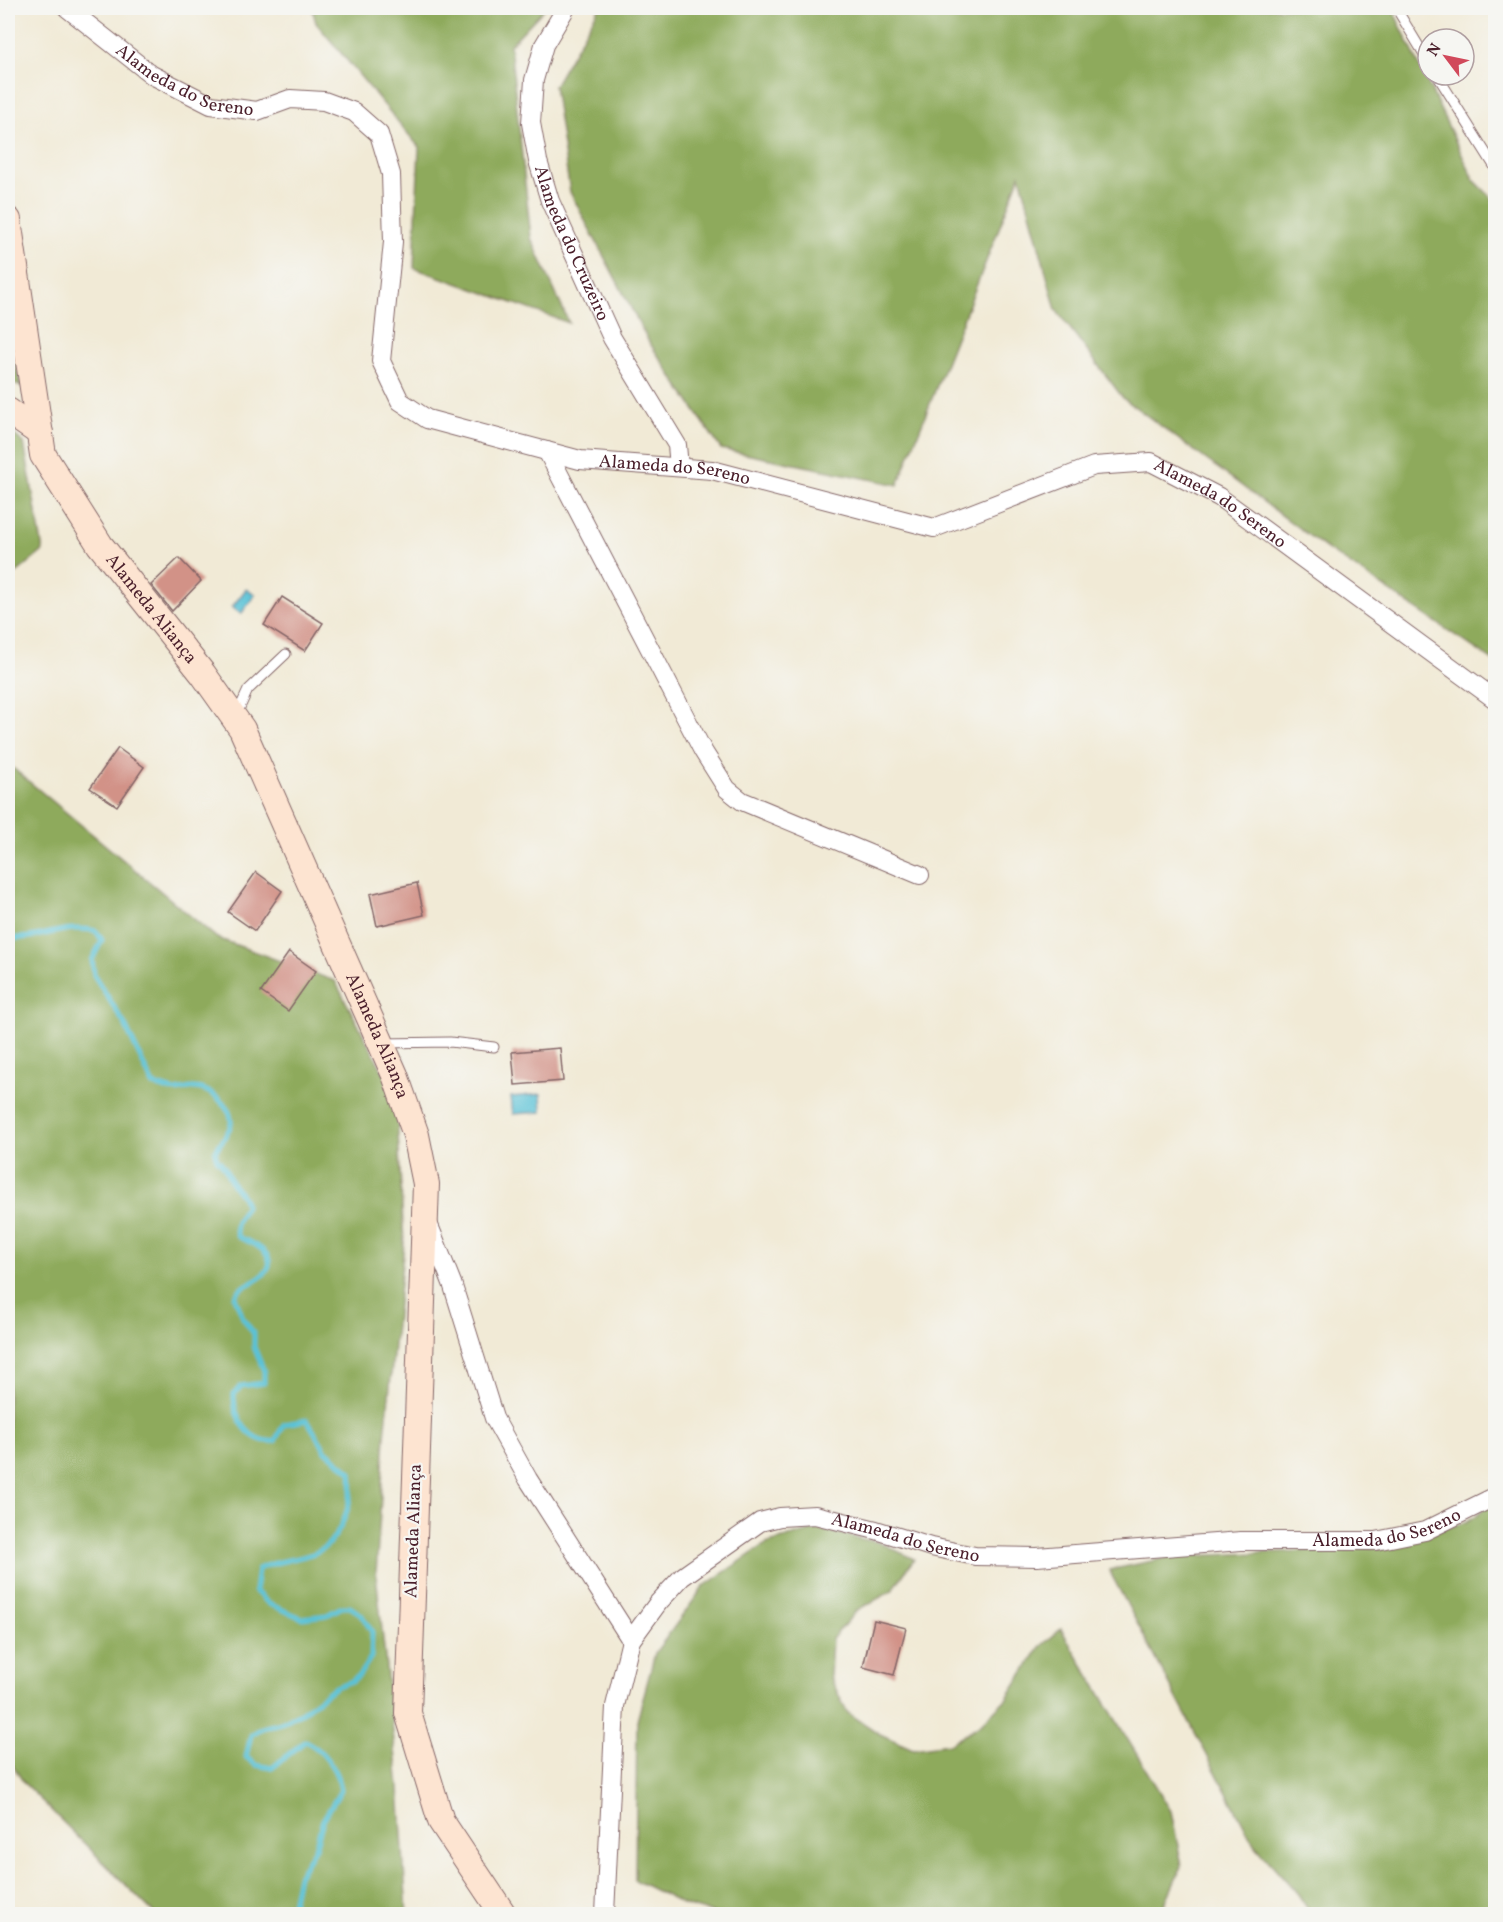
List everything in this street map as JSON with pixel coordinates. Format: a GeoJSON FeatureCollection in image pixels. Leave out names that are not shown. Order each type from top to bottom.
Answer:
{"type":"FeatureCollection","features":[{"type":"Feature","properties":{"kind":"street","name":"Alameda do Sereno"},"geometry":{"type":"LineString","coordinates":[[67,8],[152,75],[211,105],[257,111],[290,99],[324,101],[354,112],[379,134],[392,174],[393,242],[381,361],[400,401],[427,420],[580,460],[712,470],[934,528],[1094,466],[1151,462],[1219,497],[1496,700]]}},
{"type":"Feature","properties":{"kind":"street","name":"Alameda do Cruzeiro"},"geometry":{"type":"LineString","coordinates":[[566,8],[544,45],[534,80],[531,123],[538,161],[550,201],[612,338],[676,445],[679,467]]}},
{"type":"Feature","properties":{"kind":"street","name":"Alameda Aliança"},"geometry":{"type":"LineString","coordinates":[[8,220],[43,455],[90,530],[203,674],[234,718],[268,786],[381,1043],[398,1085],[422,1161],[426,1184],[408,1713],[441,1821],[503,1914]]}},
{"type":"Feature","properties":{"kind":"street"},"geometry":{"type":"LineString","coordinates":[[8,411],[40,433]]}},
{"type":"Feature","properties":{"kind":"street"},"geometry":{"type":"LineString","coordinates":[[547,451],[703,751],[727,789],[742,801],[920,875]]}},
{"type":"Feature","properties":{"kind":"street"},"geometry":{"type":"LineString","coordinates":[[425,1216],[452,1283],[494,1418],[528,1479],[631,1640]]}},
{"type":"Feature","properties":{"kind":"street","name":"Alameda do Sereno"},"geometry":{"type":"LineString","coordinates":[[605,1914],[615,1706],[631,1640],[657,1603],[682,1577],[760,1522],[780,1517],[815,1515],[931,1547],[975,1556],[1037,1557],[1241,1541],[1376,1542],[1425,1531],[1496,1496]]}},
{"type":"Feature","properties":{"kind":"lane"},"geometry":{"type":"LineString","coordinates":[[1396,8],[1416,41]]}},
{"type":"Feature","properties":{"kind":"lane"},"geometry":{"type":"LineString","coordinates":[[1445,87],[1496,169]]}},
{"type":"Feature","properties":{"kind":"lane"},"geometry":{"type":"LineString","coordinates":[[234,718],[248,690],[286,654]]}},
{"type":"Feature","properties":{"kind":"lane"},"geometry":{"type":"LineString","coordinates":[[381,1043],[450,1042],[494,1047]]}},
{"type":"Feature","properties":{"kind":"green space"},"geometry":{"type":"Polygon","coordinates":[[[312,8],[545,8],[510,45],[531,238],[569,323],[414,268],[419,147],[316,23],[312,8]]]}},
{"type":"Feature","properties":{"kind":"green space"},"geometry":{"type":"Polygon","coordinates":[[[599,8],[1392,8],[1416,58],[1416,87],[1430,87],[1474,180],[1495,201],[1495,662],[1327,549],[1123,398],[1056,310],[1020,175],[898,485],[721,449],[649,342],[570,192],[554,86],[599,8]]]}},
{"type":"Feature","properties":{"kind":"green space"},"geometry":{"type":"Polygon","coordinates":[[[8,337],[21,386],[8,382],[8,337]]]}},
{"type":"Feature","properties":{"kind":"green space"},"geometry":{"type":"Polygon","coordinates":[[[8,430],[24,443],[43,551],[8,580],[8,430]]]}},
{"type":"Feature","properties":{"kind":"green space"},"geometry":{"type":"Polygon","coordinates":[[[8,764],[217,938],[335,981],[396,1096],[404,1243],[385,1437],[376,1574],[399,1787],[407,1914],[155,1914],[24,1783],[8,1758],[8,764]]]}},
{"type":"Feature","properties":{"kind":"green space"},"geometry":{"type":"Polygon","coordinates":[[[1495,1501],[1495,1914],[1311,1914],[1298,1894],[1254,1844],[1109,1570],[1171,1557],[1384,1547],[1466,1522],[1495,1501]]]}},
{"type":"Feature","properties":{"kind":"green space"},"geometry":{"type":"Polygon","coordinates":[[[817,1529],[881,1543],[914,1559],[892,1591],[857,1610],[832,1639],[830,1677],[847,1712],[880,1734],[913,1749],[949,1744],[981,1724],[1007,1698],[1040,1647],[1061,1629],[1171,1811],[1182,1866],[1160,1914],[716,1914],[684,1905],[635,1880],[637,1721],[655,1653],[704,1586],[766,1544],[817,1529]]]}},
{"type":"Feature","properties":{"kind":"water"},"geometry":{"type":"Polygon","coordinates":[[[246,589],[255,595],[241,614],[232,607],[246,589]]]}},
{"type":"Feature","properties":{"kind":"water"},"geometry":{"type":"Polygon","coordinates":[[[541,1094],[542,1112],[513,1114],[511,1097],[541,1094]]]}},
{"type":"Feature","properties":{"kind":"building"},"geometry":{"type":"Polygon","coordinates":[[[179,558],[201,581],[172,611],[151,585],[179,558]]]}},
{"type":"Feature","properties":{"kind":"building"},"geometry":{"type":"Polygon","coordinates":[[[282,597],[323,623],[305,651],[264,625],[282,597]]]}},
{"type":"Feature","properties":{"kind":"building"},"geometry":{"type":"Polygon","coordinates":[[[118,748],[144,767],[117,806],[90,788],[118,748]]]}},
{"type":"Feature","properties":{"kind":"building"},"geometry":{"type":"Polygon","coordinates":[[[256,872],[282,891],[255,931],[228,912],[256,872]]]}},
{"type":"Feature","properties":{"kind":"building"},"geometry":{"type":"Polygon","coordinates":[[[417,883],[424,915],[377,926],[370,894],[417,883]]]}},
{"type":"Feature","properties":{"kind":"building"},"geometry":{"type":"Polygon","coordinates":[[[289,952],[316,971],[288,1011],[261,992],[289,952]]]}},
{"type":"Feature","properties":{"kind":"building"},"geometry":{"type":"Polygon","coordinates":[[[560,1048],[563,1081],[515,1085],[512,1052],[560,1048]]]}},
{"type":"Feature","properties":{"kind":"building"},"geometry":{"type":"Polygon","coordinates":[[[874,1620],[906,1628],[894,1675],[863,1667],[874,1620]]]}},
{"type":"Feature","properties":{"kind":"waterway"},"geometry":{"type":"LineString","coordinates":[[8,938],[30,937],[73,929],[96,931],[102,940],[92,960],[94,975],[124,1023],[153,1085],[173,1091],[192,1088],[207,1091],[228,1111],[231,1118],[230,1128],[215,1152],[217,1159],[225,1168],[246,1205],[238,1220],[236,1232],[238,1237],[263,1250],[269,1261],[268,1268],[263,1275],[240,1289],[235,1297],[243,1318],[254,1334],[254,1347],[264,1371],[264,1383],[241,1386],[234,1394],[236,1412],[251,1434],[266,1441],[275,1441],[284,1424],[307,1420],[326,1451],[351,1472],[348,1507],[331,1541],[312,1554],[258,1569],[255,1591],[269,1604],[302,1618],[327,1615],[342,1607],[350,1607],[361,1614],[372,1632],[371,1657],[360,1674],[352,1681],[335,1687],[302,1712],[281,1723],[262,1728],[251,1735],[246,1757],[256,1765],[272,1768],[305,1741],[312,1745],[329,1761],[337,1775],[341,1790],[323,1820],[315,1848],[298,1876],[290,1914]]}}]}
